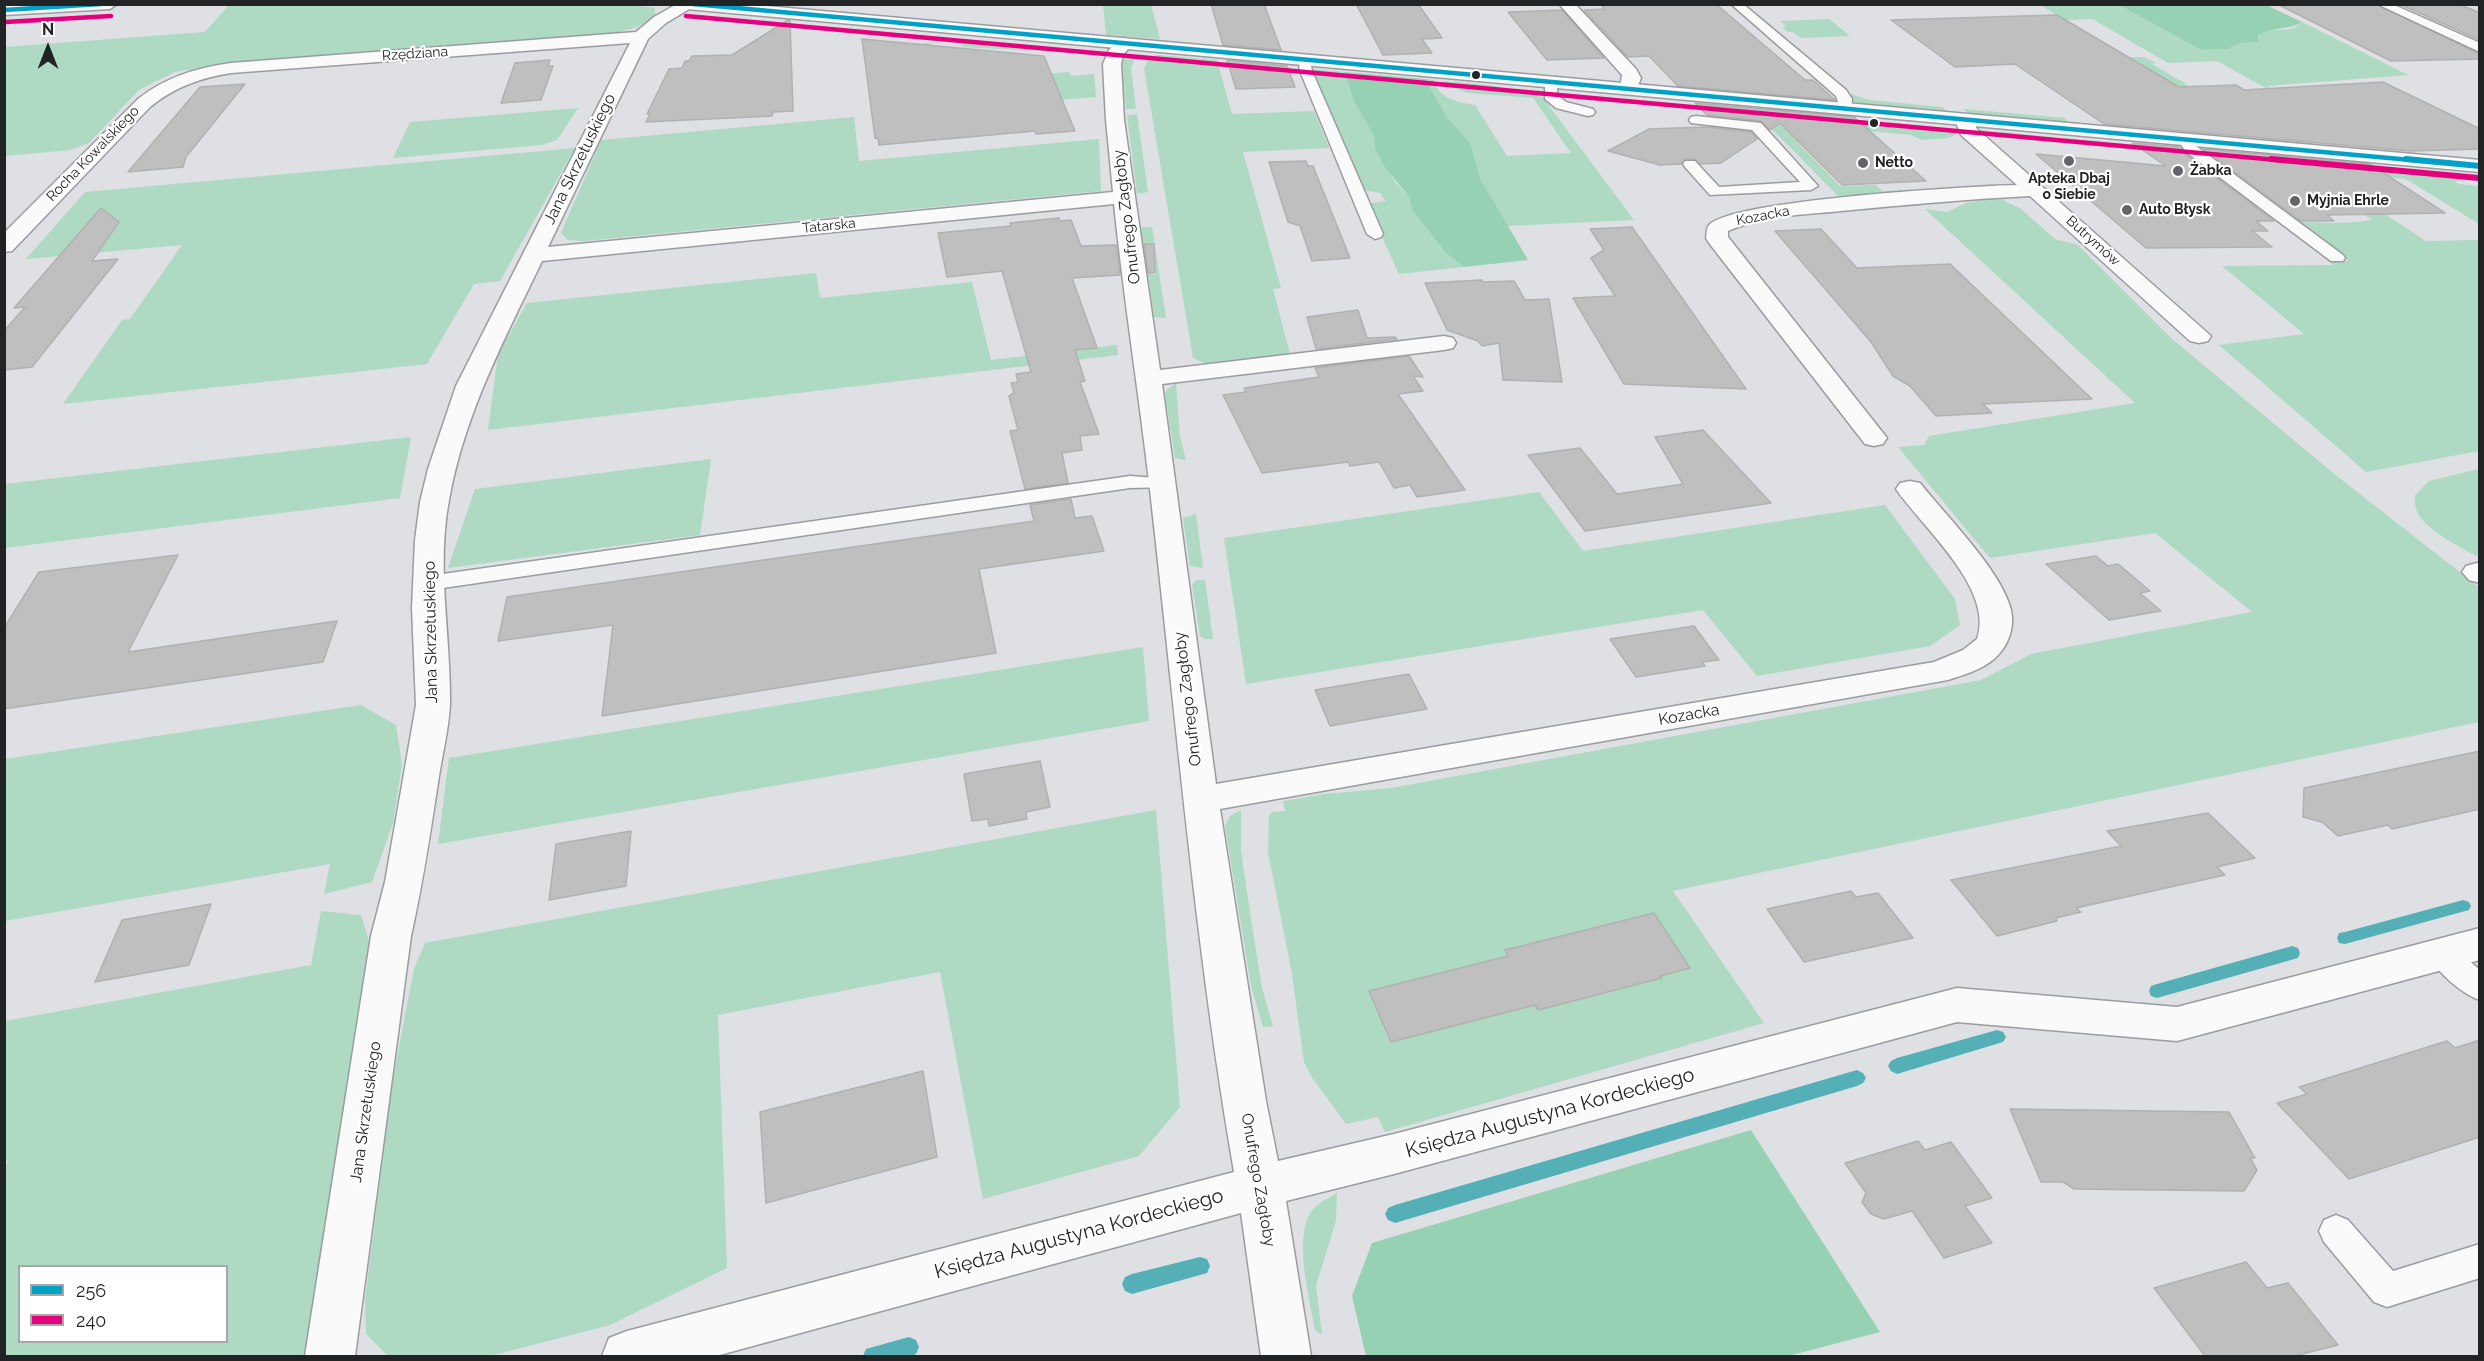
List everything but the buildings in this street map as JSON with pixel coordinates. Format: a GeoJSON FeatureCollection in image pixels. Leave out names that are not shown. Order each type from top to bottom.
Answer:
{"type":"FeatureCollection","features":[{"type":"Feature","properties":{"kind":"street"},"geometry":{"type":"LineString","coordinates":[[4,10],[110,4]]}},
{"type":"Feature","properties":{"kind":"street"},"geometry":{"type":"LineString","coordinates":[[687,4],[2480,166]]}},
{"type":"Feature","properties":{"kind":"street","name":"Jana Skrzetuskiego"},"geometry":{"type":"LineString","coordinates":[[330,1356],[391,936],[404,882],[433,705],[428,608],[434,502],[469,386],[641,38],[660,20],[687,4]]}},
{"type":"Feature","properties":{"kind":"street"},"geometry":{"type":"LineString","coordinates":[[1566,4],[1630,73],[1632,78],[1629,89]]}},
{"type":"Feature","properties":{"kind":"street","name":"Rzędziana"},"geometry":{"type":"LineString","coordinates":[[190,76],[231,68],[641,38]]}},
{"type":"Feature","properties":{"kind":"street","name":"Onufrego Zagłoby"},"geometry":{"type":"LineString","coordinates":[[1125,43],[1115,54],[1112,64],[1116,120],[1147,378],[1163,483],[1200,800],[1244,1101],[1260,1186],[1286,1356]]}},
{"type":"Feature","properties":{"kind":"street","name":"Rocha Kowalskiego"},"geometry":{"type":"LineString","coordinates":[[4,246],[160,88],[190,76]]}},
{"type":"Feature","properties":{"kind":"street","name":"Butrymów"},"geometry":{"type":"LineString","coordinates":[[1964,120],[1968,131],[2199,336]]}},
{"type":"Feature","properties":{"kind":"street","name":"Kozacka"},"geometry":{"type":"LineString","coordinates":[[1874,438],[1717,238],[1718,228],[1739,218],[1766,213],[1924,196],[2036,190]]}},
{"type":"Feature","properties":{"kind":"street","name":"Tatarska"},"geometry":{"type":"LineString","coordinates":[[532,255],[1125,197]]}},
{"type":"Feature","properties":{"kind":"street"},"geometry":{"type":"LineString","coordinates":[[1147,378],[1190,375],[1444,344]]}},
{"type":"Feature","properties":{"kind":"street","name":"Kozacka"},"geometry":{"type":"LineString","coordinates":[[1200,800],[1925,674],[1963,664],[1980,654],[1992,641],[1996,626],[1995,607],[1980,578],[1910,489]]}},
{"type":"Feature","properties":{"kind":"street","name":"Księdza Augustyna Kordeckiego"},"geometry":{"type":"LineString","coordinates":[[627,1356],[1260,1186],[1394,1154],[1957,1005],[2176,1024],[2462,950]]}},
{"type":"Feature","properties":{"kind":"lane"},"geometry":{"type":"LineString","coordinates":[[1736,4],[1841,93],[1845,99],[1846,109]]}},
{"type":"Feature","properties":{"kind":"lane"},"geometry":{"type":"LineString","coordinates":[[2382,4],[2480,48]]}},
{"type":"Feature","properties":{"kind":"lane"},"geometry":{"type":"LineString","coordinates":[[1309,60],[1305,66],[1306,71],[1376,234]]}},
{"type":"Feature","properties":{"kind":"lane"},"geometry":{"type":"LineString","coordinates":[[1551,82],[1551,96],[1555,102],[1588,112]]}},
{"type":"Feature","properties":{"kind":"lane"},"geometry":{"type":"LineString","coordinates":[[1690,164],[1714,192],[1811,186],[1756,126],[1748,112],[1749,100]]}},
{"type":"Feature","properties":{"kind":"lane"},"geometry":{"type":"LineString","coordinates":[[1696,120],[1756,126]]}},
{"type":"Feature","properties":{"kind":"lane"},"geometry":{"type":"LineString","coordinates":[[2185,140],[2191,149],[2337,258]]}},
{"type":"Feature","properties":{"kind":"lane"},"geometry":{"type":"LineString","coordinates":[[429,583],[1130,482],[1163,483]]}},
{"type":"Feature","properties":{"kind":"lane"},"geometry":{"type":"LineString","coordinates":[[2462,950],[2480,988]]}},
{"type":"Feature","properties":{"kind":"lane"},"geometry":{"type":"LineString","coordinates":[[2336,1231],[2387,1290],[2480,1261]]}},
{"type":"Feature","properties":{"kind":"green space"},"geometry":{"type":"Polygon","coordinates":[[[625,4],[655,8],[655,13],[661,14],[637,27],[601,37],[216,65],[175,72],[139,90],[89,143],[70,150],[5,156],[4,47],[205,32],[229,5],[625,4]]]}},
{"type":"Feature","properties":{"kind":"green space"},"geometry":{"type":"Polygon","coordinates":[[[1103,5],[1151,5],[1160,39],[1106,35],[1103,5]]]}},
{"type":"Feature","properties":{"kind":"green space"},"geometry":{"type":"Polygon","coordinates":[[[2040,5],[2119,5],[2201,50],[2228,49],[2240,43],[2257,42],[2259,36],[2266,31],[2294,28],[2302,22],[2408,75],[2267,86],[2361,139],[2359,139],[2217,61],[2168,63],[2092,19],[2065,20],[2040,5]]]}},
{"type":"Feature","properties":{"kind":"green space"},"geometry":{"type":"Polygon","coordinates":[[[2119,5],[2266,5],[2302,22],[2291,27],[2263,33],[2258,36],[2258,42],[2240,43],[2228,49],[2201,50],[2119,5]]]}},
{"type":"Feature","properties":{"kind":"green space"},"geometry":{"type":"Polygon","coordinates":[[[1829,19],[1850,36],[1801,38],[1793,32],[1788,32],[1782,27],[1786,26],[1780,21],[1829,19]]]}},
{"type":"Feature","properties":{"kind":"green space"},"geometry":{"type":"Polygon","coordinates":[[[963,42],[1092,53],[1096,54],[963,47],[963,42]]]}},
{"type":"Feature","properties":{"kind":"green space"},"geometry":{"type":"Polygon","coordinates":[[[924,43],[931,43],[933,46],[931,83],[1069,72],[1071,76],[1094,74],[1096,97],[1015,103],[914,89],[924,43]]]}},
{"type":"Feature","properties":{"kind":"green space"},"geometry":{"type":"Polygon","coordinates":[[[1158,55],[1217,60],[1232,114],[1314,111],[1329,148],[1243,152],[1281,288],[1273,289],[1290,354],[1209,365],[1193,358],[1144,68],[1150,57],[1158,55]]]}},
{"type":"Feature","properties":{"kind":"green space"},"geometry":{"type":"Polygon","coordinates":[[[1124,57],[1135,58],[1131,68],[1136,109],[1126,109],[1121,67],[1124,57]]]}},
{"type":"Feature","properties":{"kind":"green space"},"geometry":{"type":"Polygon","coordinates":[[[2129,57],[2144,57],[2156,63],[2152,64],[2231,110],[2245,127],[2129,57]]]}},
{"type":"Feature","properties":{"kind":"green space"},"geometry":{"type":"Polygon","coordinates":[[[1312,69],[1345,72],[1353,100],[1374,136],[1375,149],[1395,182],[1409,197],[1412,210],[1446,253],[1464,267],[1399,274],[1367,204],[1386,201],[1380,193],[1362,190],[1312,69]]]}},
{"type":"Feature","properties":{"kind":"green space"},"geometry":{"type":"Polygon","coordinates":[[[1345,72],[1425,79],[1447,117],[1470,143],[1481,180],[1528,260],[1464,267],[1446,253],[1412,210],[1409,197],[1384,166],[1375,149],[1374,136],[1353,100],[1345,72]]]}},
{"type":"Feature","properties":{"kind":"green space"},"geometry":{"type":"Polygon","coordinates":[[[1425,79],[1434,80],[1439,91],[1444,95],[1462,103],[1475,105],[1507,156],[1571,153],[1533,98],[1468,93],[1444,85],[1444,81],[1489,85],[1541,95],[1634,220],[1507,226],[1481,180],[1470,143],[1447,117],[1425,79]]]}},
{"type":"Feature","properties":{"kind":"green space"},"geometry":{"type":"Polygon","coordinates":[[[1851,94],[1869,100],[1942,107],[1947,111],[1854,103],[1851,94]]]}},
{"type":"Feature","properties":{"kind":"green space"},"geometry":{"type":"Polygon","coordinates":[[[578,108],[557,140],[542,145],[393,158],[410,122],[578,108]]]}},
{"type":"Feature","properties":{"kind":"green space"},"geometry":{"type":"Polygon","coordinates":[[[1963,109],[2065,118],[2067,122],[1968,113],[1963,109]]]}},
{"type":"Feature","properties":{"kind":"green space"},"geometry":{"type":"Polygon","coordinates":[[[1137,114],[1148,192],[1137,194],[1127,115],[1137,114]]]}},
{"type":"Feature","properties":{"kind":"green space"},"geometry":{"type":"Polygon","coordinates":[[[1758,115],[1793,118],[1807,142],[1798,143],[1840,186],[1876,185],[1882,191],[1923,190],[1839,197],[1758,115]]]}},
{"type":"Feature","properties":{"kind":"green space"},"geometry":{"type":"Polygon","coordinates":[[[854,117],[859,161],[1099,139],[1101,191],[584,241],[568,240],[561,233],[601,140],[854,117]]]}},
{"type":"Feature","properties":{"kind":"green space"},"geometry":{"type":"Polygon","coordinates":[[[1816,120],[1899,128],[1957,129],[1956,135],[1948,138],[1921,140],[1911,135],[1839,128],[1816,120]]]}},
{"type":"Feature","properties":{"kind":"green space"},"geometry":{"type":"Polygon","coordinates":[[[1980,130],[2051,137],[2053,142],[1987,136],[1980,130]]]}},
{"type":"Feature","properties":{"kind":"green space"},"geometry":{"type":"Polygon","coordinates":[[[2071,139],[2184,149],[2194,159],[2189,155],[2074,144],[2071,139]]]}},
{"type":"Feature","properties":{"kind":"green space"},"geometry":{"type":"Polygon","coordinates":[[[575,148],[500,281],[474,284],[427,364],[63,404],[122,320],[130,319],[182,245],[26,259],[85,192],[575,148]]]}},
{"type":"Feature","properties":{"kind":"green space"},"geometry":{"type":"Polygon","coordinates":[[[2365,165],[2450,174],[2458,184],[2479,186],[2479,224],[2406,179],[2373,176],[2365,165]]]}},
{"type":"Feature","properties":{"kind":"green space"},"geometry":{"type":"Polygon","coordinates":[[[2321,172],[2426,241],[2479,240],[2479,451],[2366,472],[2219,345],[2304,334],[2222,266],[2333,265],[2326,259],[2349,261],[2296,222],[2344,223],[2372,220],[2304,174],[2321,172]]]}},
{"type":"Feature","properties":{"kind":"green space"},"geometry":{"type":"Polygon","coordinates":[[[1999,198],[2021,209],[2055,239],[2078,245],[2171,338],[2338,477],[2479,587],[2479,722],[1673,891],[1764,1023],[1385,1132],[1378,1117],[1346,1124],[1313,1079],[1304,1062],[1292,974],[1268,852],[1269,816],[1272,812],[1285,811],[1283,801],[1324,794],[1391,788],[1981,680],[2031,654],[2252,612],[2155,533],[1990,558],[1898,447],[1924,445],[1929,436],[2135,403],[1925,209],[1947,212],[1966,203],[1999,198]]]}},
{"type":"Feature","properties":{"kind":"green space"},"geometry":{"type":"Polygon","coordinates":[[[1152,227],[1166,318],[1154,317],[1141,228],[1152,227]]]}},
{"type":"Feature","properties":{"kind":"green space"},"geometry":{"type":"Polygon","coordinates":[[[816,273],[820,298],[972,282],[991,360],[1117,345],[1118,355],[488,430],[498,354],[527,303],[816,273]]]}},
{"type":"Feature","properties":{"kind":"green space"},"geometry":{"type":"Polygon","coordinates":[[[1176,383],[1180,437],[1186,460],[1175,458],[1165,395],[1167,390],[1176,383]]]}},
{"type":"Feature","properties":{"kind":"green space"},"geometry":{"type":"Polygon","coordinates":[[[411,437],[400,498],[5,548],[5,484],[411,437]]]}},
{"type":"Feature","properties":{"kind":"green space"},"geometry":{"type":"Polygon","coordinates":[[[711,459],[700,535],[448,568],[475,489],[711,459]]]}},
{"type":"Feature","properties":{"kind":"green space"},"geometry":{"type":"Polygon","coordinates":[[[2480,469],[2479,557],[2443,537],[2426,523],[2416,509],[2415,495],[2429,481],[2480,469]]]}},
{"type":"Feature","properties":{"kind":"green space"},"geometry":{"type":"Polygon","coordinates":[[[1539,492],[1583,551],[1885,505],[1955,599],[1960,625],[1930,646],[1757,676],[1703,610],[1246,684],[1224,538],[1539,492]]]}},
{"type":"Feature","properties":{"kind":"green space"},"geometry":{"type":"Polygon","coordinates":[[[1196,514],[1203,568],[1190,566],[1183,518],[1196,514]]]}},
{"type":"Feature","properties":{"kind":"green space"},"geometry":{"type":"Polygon","coordinates":[[[1197,580],[1205,580],[1213,639],[1200,636],[1192,584],[1197,580]]]}},
{"type":"Feature","properties":{"kind":"green space"},"geometry":{"type":"Polygon","coordinates":[[[1143,647],[1149,721],[438,844],[449,758],[1143,647]]]}},
{"type":"Feature","properties":{"kind":"green space"},"geometry":{"type":"Polygon","coordinates":[[[361,705],[396,725],[402,764],[393,823],[372,882],[324,894],[330,864],[5,921],[5,759],[361,705]]]}},
{"type":"Feature","properties":{"kind":"green space"},"geometry":{"type":"Polygon","coordinates":[[[1156,810],[1180,1107],[1139,1156],[983,1199],[940,972],[718,1015],[727,1268],[610,1325],[490,1356],[388,1356],[366,1334],[365,1300],[392,1083],[414,969],[425,943],[1156,810]]]}},
{"type":"Feature","properties":{"kind":"green space"},"geometry":{"type":"Polygon","coordinates":[[[1241,810],[1241,851],[1252,926],[1262,988],[1273,1026],[1263,1027],[1251,986],[1225,826],[1230,816],[1241,810]]]}},
{"type":"Feature","properties":{"kind":"green space"},"geometry":{"type":"Polygon","coordinates":[[[321,911],[361,915],[373,954],[308,1356],[5,1356],[4,1170],[8,1161],[4,1161],[5,1021],[311,965],[321,911]]]}},
{"type":"Feature","properties":{"kind":"green space"},"geometry":{"type":"Polygon","coordinates":[[[1751,1130],[1880,1332],[1788,1356],[1366,1356],[1352,1296],[1372,1243],[1751,1130]]]}},
{"type":"Feature","properties":{"kind":"green space"},"geometry":{"type":"Polygon","coordinates":[[[1337,1193],[1336,1221],[1316,1285],[1322,1335],[1315,1330],[1304,1268],[1304,1235],[1307,1220],[1313,1209],[1337,1193]]]}},
{"type":"Feature","properties":{"kind":"waterway"},"geometry":{"type":"LineString","coordinates":[[2345,938],[2463,906]]}},
{"type":"Feature","properties":{"kind":"waterway"},"geometry":{"type":"LineString","coordinates":[[2157,991],[2292,953]]}},
{"type":"Feature","properties":{"kind":"waterway"},"geometry":{"type":"LineString","coordinates":[[1897,1066],[1997,1037]]}},
{"type":"Feature","properties":{"kind":"waterway"},"geometry":{"type":"LineString","coordinates":[[1395,1214],[1857,1078]]}},
{"type":"Feature","properties":{"kind":"waterway"},"geometry":{"type":"LineString","coordinates":[[1132,1284],[1200,1266]]}},
{"type":"Feature","properties":{"kind":"waterway"},"geometry":{"type":"LineString","coordinates":[[873,1356],[909,1347]]}},
{"type":"Feature","properties":{"kind":"transit line","name":"256"},"geometry":{"type":"LineString","coordinates":[[4,10],[101,4]]}},
{"type":"Feature","properties":{"kind":"transit line","name":"256"},"geometry":{"type":"LineString","coordinates":[[693,4],[2480,166]]}},
{"type":"Feature","properties":{"kind":"transit line","name":"240"},"geometry":{"type":"LineString","coordinates":[[5,22],[111,16]]}},
{"type":"Feature","properties":{"kind":"transit line","name":"240"},"geometry":{"type":"LineString","coordinates":[[686,16],[2479,178]]}},
{"type":"Feature","properties":{"kind":"place","name":"Apteka Dbaj o Siebie"},"geometry":{"type":"Point","coordinates":[2069,161]}},
{"type":"Feature","properties":{"kind":"place","name":"Netto"},"geometry":{"type":"Point","coordinates":[1863,163]}},
{"type":"Feature","properties":{"kind":"place","name":"Żabka"},"geometry":{"type":"Point","coordinates":[2178,171]}},
{"type":"Feature","properties":{"kind":"place","name":"Myjnia Ehrle"},"geometry":{"type":"Point","coordinates":[2295,201]}},
{"type":"Feature","properties":{"kind":"place","name":"Auto Błysk"},"geometry":{"type":"Point","coordinates":[2127,210]}}]}
